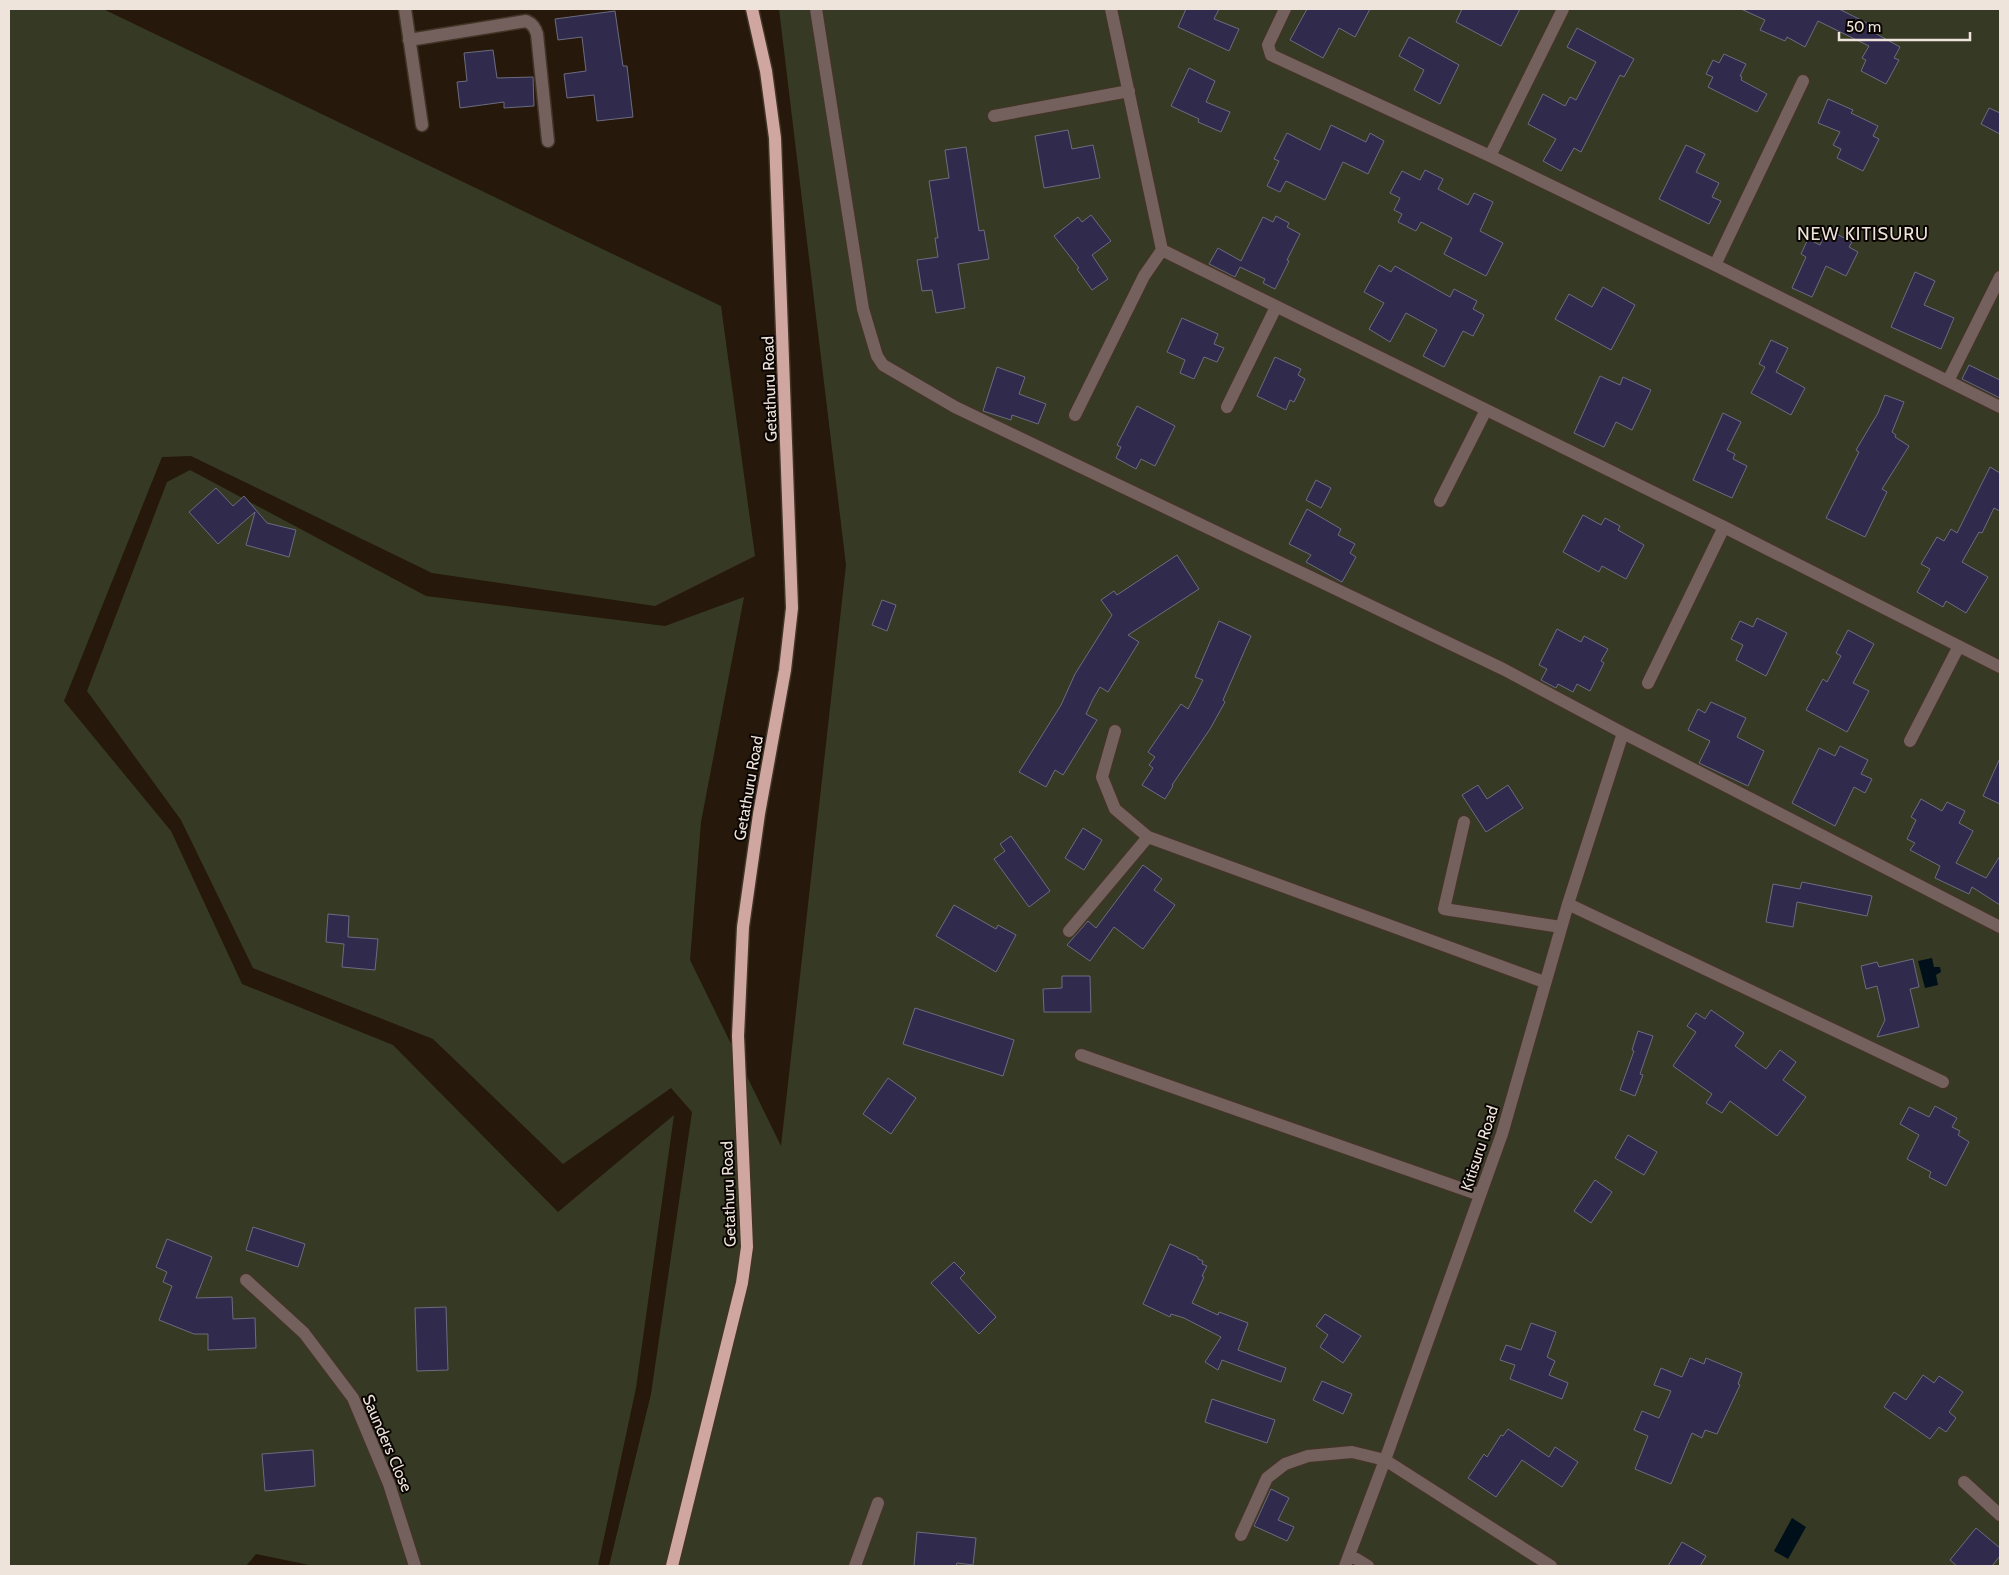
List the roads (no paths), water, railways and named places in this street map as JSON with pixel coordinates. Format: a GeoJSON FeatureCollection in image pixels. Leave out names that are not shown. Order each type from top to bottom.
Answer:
{"type":"FeatureCollection","features":[{"type":"Feature","properties":{"kind":"main road","name":"Getathuru Road"},"geometry":{"type":"LineString","coordinates":[[672,1566],[742,1283],[746,1256],[738,1036],[743,927],[759,814],[785,670],[792,608],[775,138],[766,71],[752,9]]}},
{"type":"Feature","properties":{"kind":"street"},"geometry":{"type":"LineString","coordinates":[[405,9],[422,125]]}},
{"type":"Feature","properties":{"kind":"street"},"geometry":{"type":"LineString","coordinates":[[816,9],[863,309],[877,356],[883,365],[954,407],[1502,669],[2000,927]]}},
{"type":"Feature","properties":{"kind":"street"},"geometry":{"type":"LineString","coordinates":[[1074,415],[1144,276],[1162,250],[1111,9]]}},
{"type":"Feature","properties":{"kind":"street"},"geometry":{"type":"LineString","coordinates":[[1285,9],[1268,45],[1271,55],[1490,156],[1715,265],[2000,407]]}},
{"type":"Feature","properties":{"kind":"street"},"geometry":{"type":"LineString","coordinates":[[1490,156],[1563,9]]}},
{"type":"Feature","properties":{"kind":"street"},"geometry":{"type":"LineString","coordinates":[[409,40],[529,22],[533,25],[537,34],[548,141]]}},
{"type":"Feature","properties":{"kind":"street"},"geometry":{"type":"LineString","coordinates":[[1715,265],[1803,81]]}},
{"type":"Feature","properties":{"kind":"street"},"geometry":{"type":"LineString","coordinates":[[994,116],[1129,91]]}},
{"type":"Feature","properties":{"kind":"street"},"geometry":{"type":"LineString","coordinates":[[1162,250],[1724,527],[2000,667]]}},
{"type":"Feature","properties":{"kind":"street"},"geometry":{"type":"LineString","coordinates":[[1948,381],[2000,277]]}},
{"type":"Feature","properties":{"kind":"street"},"geometry":{"type":"LineString","coordinates":[[1227,407],[1276,307]]}},
{"type":"Feature","properties":{"kind":"street"},"geometry":{"type":"LineString","coordinates":[[1440,501],[1486,410]]}},
{"type":"Feature","properties":{"kind":"street"},"geometry":{"type":"LineString","coordinates":[[1648,683],[1724,527]]}},
{"type":"Feature","properties":{"kind":"street"},"geometry":{"type":"LineString","coordinates":[[1910,741],[1959,646]]}},
{"type":"Feature","properties":{"kind":"street"},"geometry":{"type":"LineString","coordinates":[[1115,731],[1102,777],[1115,809],[1148,836],[1544,982]]}},
{"type":"Feature","properties":{"kind":"street","name":"Kitisuru Road"},"geometry":{"type":"LineString","coordinates":[[1348,1560],[1502,1134],[1544,982],[1623,733]]}},
{"type":"Feature","properties":{"kind":"street"},"geometry":{"type":"LineString","coordinates":[[1464,822],[1444,909],[1561,927]]}},
{"type":"Feature","properties":{"kind":"street"},"geometry":{"type":"LineString","coordinates":[[1069,931],[1148,836]]}},
{"type":"Feature","properties":{"kind":"street"},"geometry":{"type":"LineString","coordinates":[[1568,904],[1943,1082]]}},
{"type":"Feature","properties":{"kind":"street"},"geometry":{"type":"LineString","coordinates":[[1082,1055],[1480,1195]]}},
{"type":"Feature","properties":{"kind":"street","name":"Saunders Close"},"geometry":{"type":"LineString","coordinates":[[246,1280],[304,1333],[353,1398],[389,1484],[416,1566]]}},
{"type":"Feature","properties":{"kind":"street"},"geometry":{"type":"LineString","coordinates":[[1241,1535],[1267,1478],[1285,1464],[1308,1456],[1352,1452],[1385,1460],[1551,1566]]}},
{"type":"Feature","properties":{"kind":"street"},"geometry":{"type":"LineString","coordinates":[[1964,1482],[2000,1515]]}},
{"type":"Feature","properties":{"kind":"street"},"geometry":{"type":"LineString","coordinates":[[856,1566],[878,1503]]}},
{"type":"Feature","properties":{"kind":"street"},"geometry":{"type":"LineString","coordinates":[[1348,1560],[1368,1566]]}},
{"type":"Feature","properties":{"kind":"water"},"geometry":{"type":"Polygon","coordinates":[[[1932,958],[1934,967],[1940,967],[1941,972],[1936,975],[1938,985],[1925,988],[1918,961],[1932,958]]]}},
{"type":"Feature","properties":{"kind":"water"},"geometry":{"type":"Polygon","coordinates":[[[1792,1518],[1806,1527],[1788,1559],[1774,1551],[1792,1518]]]}},
{"type":"Feature","properties":{"kind":"district","name":"NEW KITISURU"},"geometry":{"type":"Point","coordinates":[1863,234]}}]}
